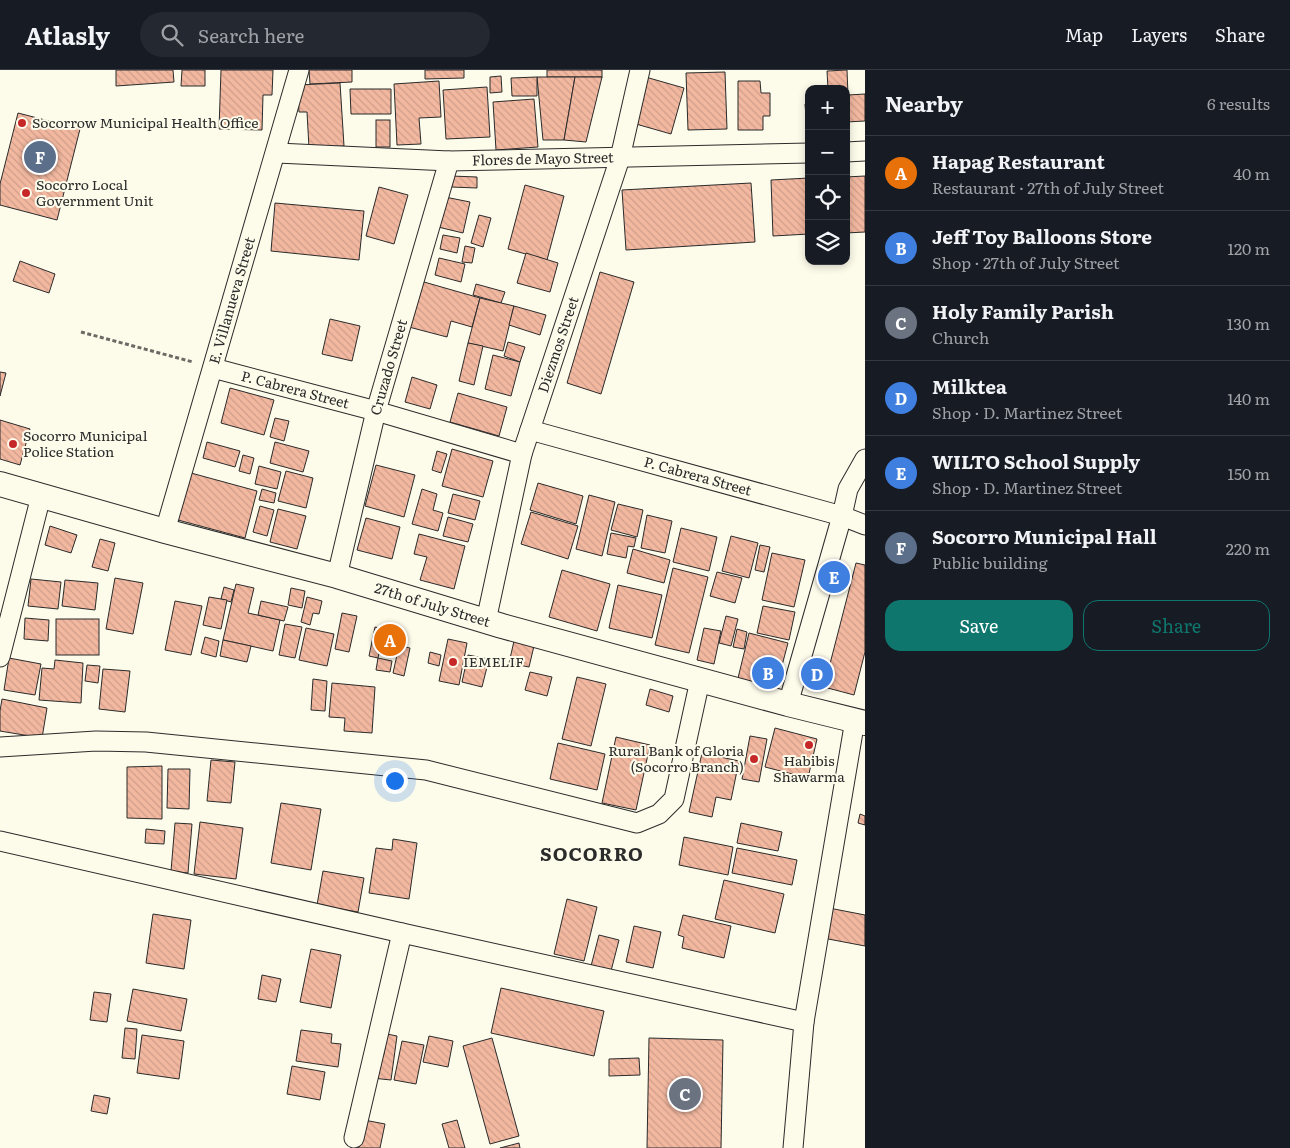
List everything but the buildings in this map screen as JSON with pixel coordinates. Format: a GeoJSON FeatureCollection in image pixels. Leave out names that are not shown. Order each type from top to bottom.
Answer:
{"type":"FeatureCollection","features":[{"type":"Feature","properties":{"kind":"street","name":"E. Villanueva Street"},"geometry":{"type":"LineString","coordinates":[[165,531],[299,70]]}},
{"type":"Feature","properties":{"kind":"street","name":"Diezmos Street"},"geometry":{"type":"LineString","coordinates":[[486,621],[522,454],[620,158],[640,70]]}},
{"type":"Feature","properties":{"kind":"street"},"geometry":{"type":"LineString","coordinates":[[850,152],[865,151]]}},
{"type":"Feature","properties":{"kind":"street","name":"Flores de Mayo Street"},"geometry":{"type":"LineString","coordinates":[[276,153],[449,161],[805,153]]}},
{"type":"Feature","properties":{"kind":"street","name":"Cruzado Street"},"geometry":{"type":"LineString","coordinates":[[337,576],[376,411],[449,161]]}},
{"type":"Feature","properties":{"kind":"street","name":"P. Cabrera Street"},"geometry":{"type":"LineString","coordinates":[[213,368],[376,411],[522,454]]}},
{"type":"Feature","properties":{"kind":"street","name":"P. Cabrera Street"},"geometry":{"type":"LineString","coordinates":[[530,430],[842,516],[865,525]]}},
{"type":"Feature","properties":{"kind":"street"},"geometry":{"type":"LineString","coordinates":[[788,704],[848,489],[865,459]]}},
{"type":"Feature","properties":{"kind":"street","name":"27th of July Street"},"geometry":{"type":"LineString","coordinates":[[0,484],[165,531],[337,576],[486,621],[860,722]]}},
{"type":"Feature","properties":{"kind":"street"},"geometry":{"type":"LineString","coordinates":[[1,647],[41,496]]}},
{"type":"Feature","properties":{"kind":"street"},"geometry":{"type":"LineString","coordinates":[[0,747],[96,741],[146,742],[426,770],[637,823],[659,814],[674,799],[700,680]]}},
{"type":"Feature","properties":{"kind":"street"},"geometry":{"type":"LineString","coordinates":[[792,1148],[804,1022],[860,722]]}},
{"type":"Feature","properties":{"kind":"street"},"geometry":{"type":"LineString","coordinates":[[0,841],[804,1022]]}},
{"type":"Feature","properties":{"kind":"street"},"geometry":{"type":"LineString","coordinates":[[354,1138],[402,933]]}},
{"type":"Feature","properties":{"kind":"path"},"geometry":{"type":"LineString","coordinates":[[81,332],[213,368]]}},
{"type":"Feature","properties":{"kind":"place","name":"Socorrow Municipal Health Office"},"geometry":{"type":"Point","coordinates":[22,123]}},
{"type":"Feature","properties":{"kind":"place","name":"Socorro Municipal Hall"},"geometry":{"type":"Point","coordinates":[40,157]}},
{"type":"Feature","properties":{"kind":"place","name":"Socorro Local Government Unit"},"geometry":{"type":"Point","coordinates":[26,193]}},
{"type":"Feature","properties":{"kind":"place","name":"Socorro Municipal Police Station"},"geometry":{"type":"Point","coordinates":[13,444]}},
{"type":"Feature","properties":{"kind":"place","name":"WILTO School Supply"},"geometry":{"type":"Point","coordinates":[834,577]}},
{"type":"Feature","properties":{"kind":"place","name":"Hapag Restaurant"},"geometry":{"type":"Point","coordinates":[390,640]}},
{"type":"Feature","properties":{"kind":"place","name":"IEMELIF"},"geometry":{"type":"Point","coordinates":[453,662]}},
{"type":"Feature","properties":{"kind":"place","name":"Jeff Toy Balloons Store"},"geometry":{"type":"Point","coordinates":[768,673]}},
{"type":"Feature","properties":{"kind":"place","name":"Milktea"},"geometry":{"type":"Point","coordinates":[817,674]}},
{"type":"Feature","properties":{"kind":"place","name":"Habibis Shawarma"},"geometry":{"type":"Point","coordinates":[809,745]}},
{"type":"Feature","properties":{"kind":"place","name":"Rural Bank of Gloria (Socorro Branch)"},"geometry":{"type":"Point","coordinates":[754,759]}},
{"type":"Feature","properties":{"kind":"place","name":"Holy Family Parish"},"geometry":{"type":"Point","coordinates":[685,1094]}},
{"type":"Feature","properties":{"kind":"district","name":"SOCORRO"},"geometry":{"type":"Point","coordinates":[592,854]}}]}
